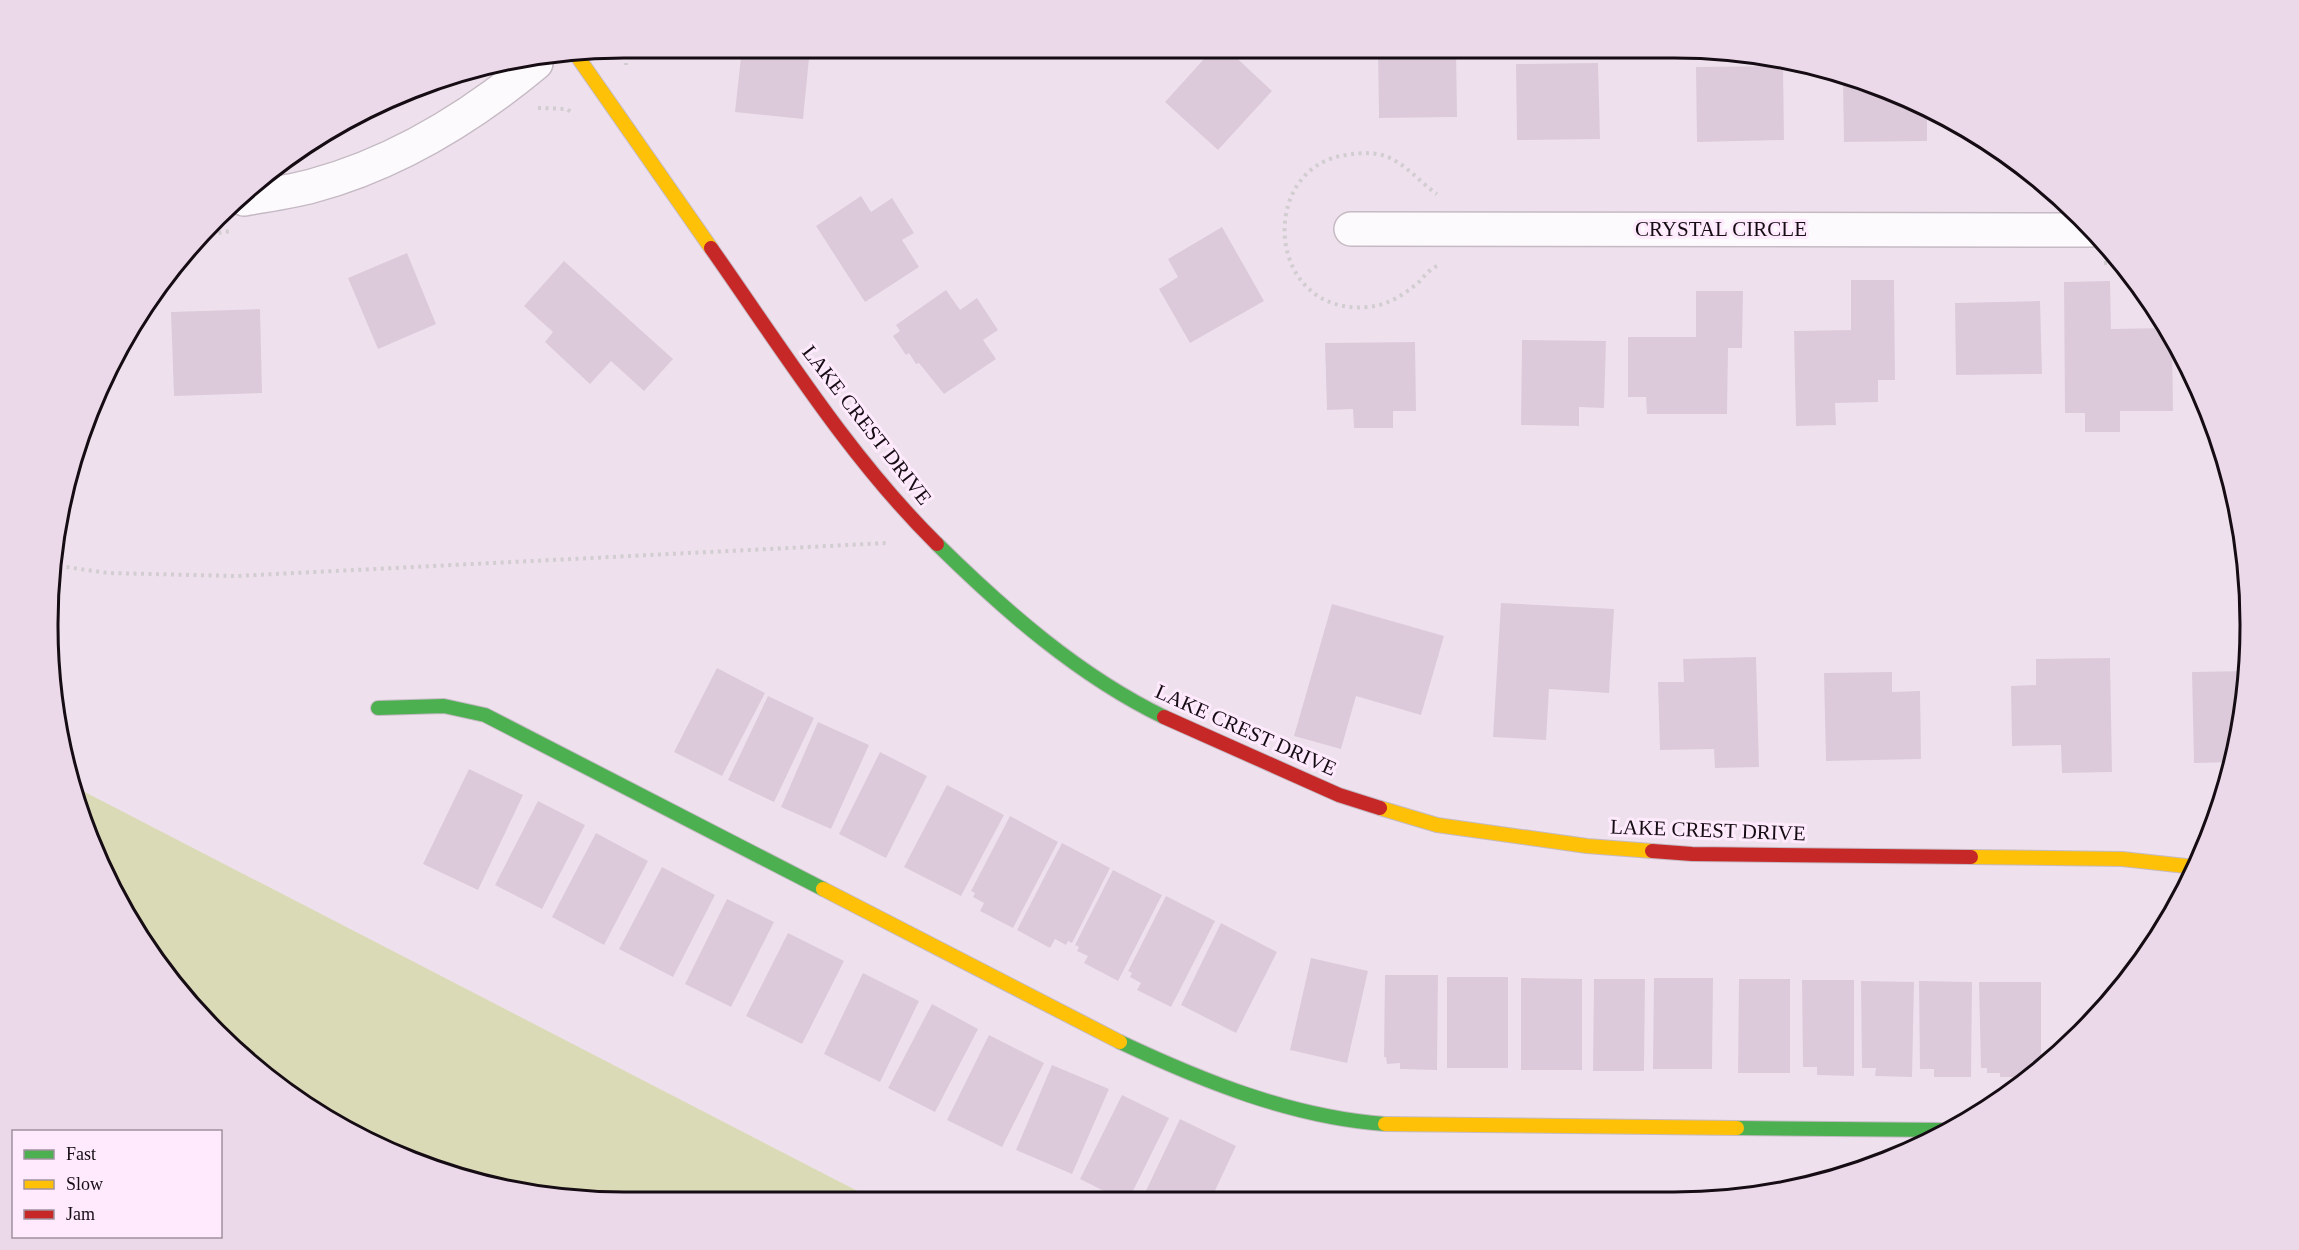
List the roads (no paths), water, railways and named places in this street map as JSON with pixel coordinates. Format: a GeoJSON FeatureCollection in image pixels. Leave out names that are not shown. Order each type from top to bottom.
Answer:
{"type":"FeatureCollection","features":[{"type":"Feature","properties":{"kind":"street","name":"LAKE CREST DRIVE"},"geometry":{"type":"LineString","coordinates":[[580,61],[818,400],[900,507],[987,593],[1070,658],[1137,704],[1211,740],[1339,795],[1437,825],[1587,846],[1692,854],[2122,859],[2186,866]]}},
{"type":"Feature","properties":{"kind":"street"},"geometry":{"type":"LineString","coordinates":[[253,197],[312,186],[380,160],[445,129],[510,85],[532,66]]}},
{"type":"Feature","properties":{"kind":"street","name":"CRYSTAL CIRCLE"},"geometry":{"type":"LineString","coordinates":[[1351,229],[2081,230]]}},
{"type":"Feature","properties":{"kind":"street"},"geometry":{"type":"LineString","coordinates":[[378,708],[444,706],[485,715],[1108,1036],[1192,1076],[1282,1105],[1349,1121],[1416,1126],[1931,1130]]}}]}
